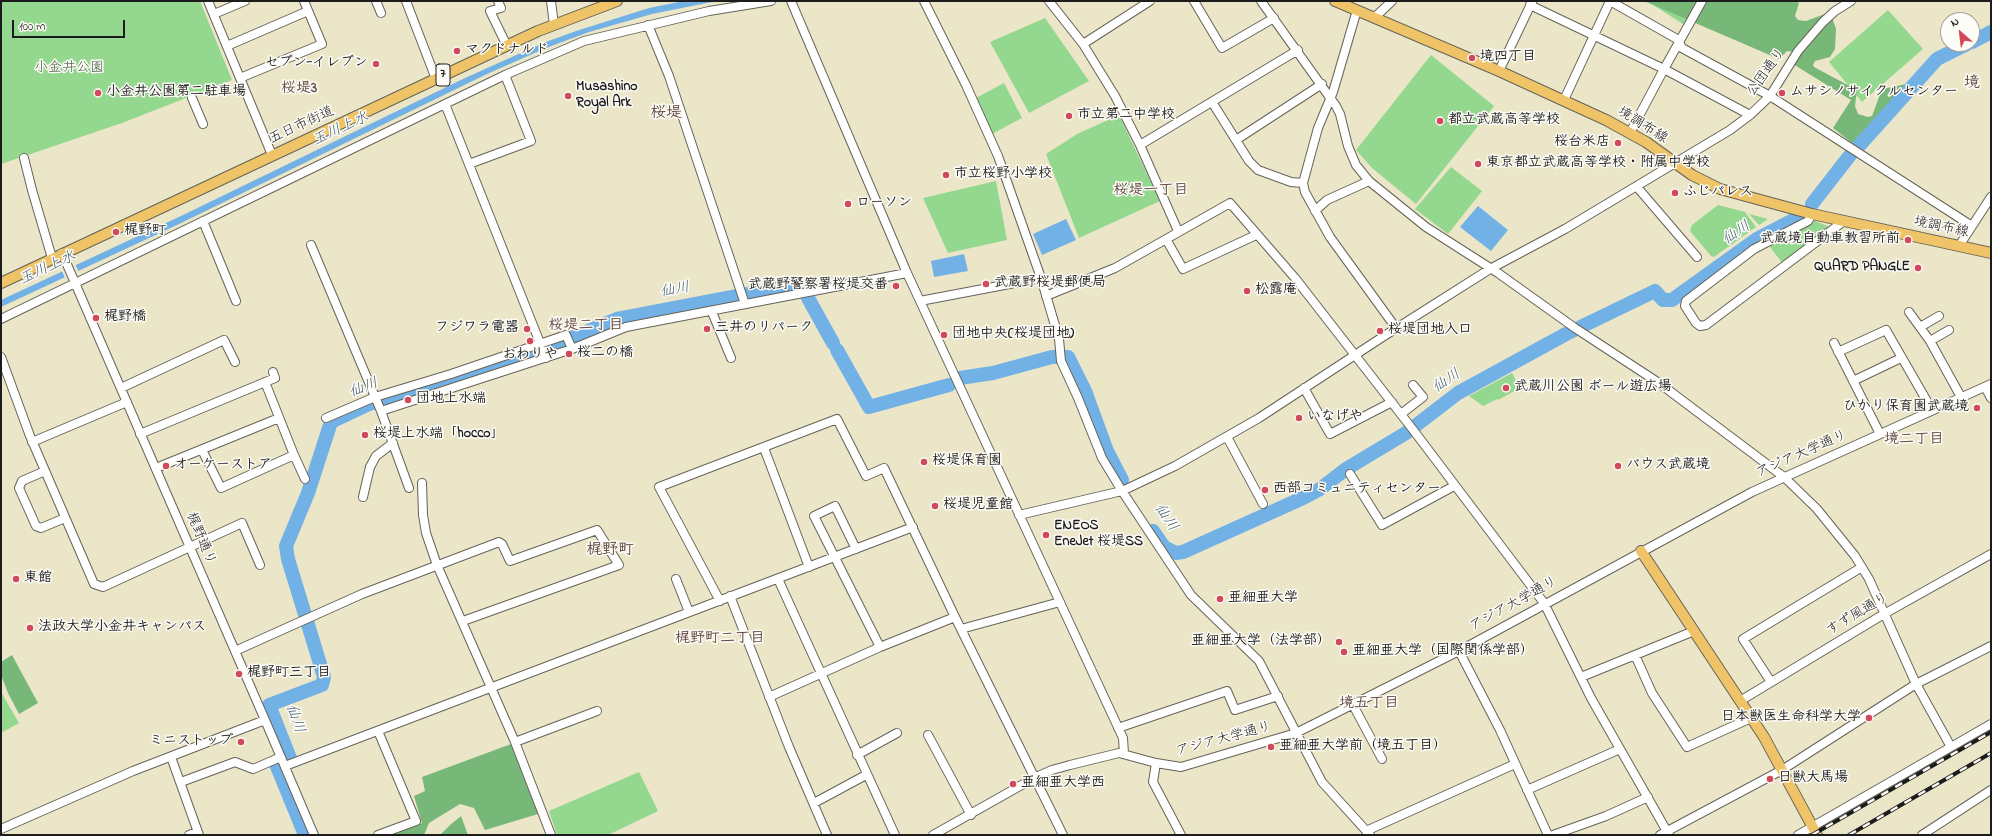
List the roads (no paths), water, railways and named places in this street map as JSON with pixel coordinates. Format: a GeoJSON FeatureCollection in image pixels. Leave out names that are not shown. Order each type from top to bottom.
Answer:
{"type":"FeatureCollection","features":[{"type":"Feature","properties":{"kind":"main road","name":"五日市街道"},"geometry":{"type":"LineString","coordinates":[[1,283],[62,253],[507,46],[554,25],[617,1]]}},
{"type":"Feature","properties":{"kind":"main road","name":"境調布線"},"geometry":{"type":"LineString","coordinates":[[1335,1],[1564,100],[1630,133],[1675,164],[1705,182],[1726,191],[1812,214],[1991,253]]}},
{"type":"Feature","properties":{"kind":"main road"},"geometry":{"type":"LineString","coordinates":[[1641,551],[1751,718],[1782,770],[1815,831]]}},
{"type":"Feature","properties":{"kind":"street"},"geometry":{"type":"LineString","coordinates":[[208,1],[272,156]]}},
{"type":"Feature","properties":{"kind":"street"},"geometry":{"type":"LineString","coordinates":[[214,14],[245,1]]}},
{"type":"Feature","properties":{"kind":"street"},"geometry":{"type":"LineString","coordinates":[[240,78],[322,44],[304,1]]}},
{"type":"Feature","properties":{"kind":"street"},"geometry":{"type":"LineString","coordinates":[[376,1],[381,13]]}},
{"type":"Feature","properties":{"kind":"street"},"geometry":{"type":"LineString","coordinates":[[406,1],[436,79]]}},
{"type":"Feature","properties":{"kind":"street"},"geometry":{"type":"LineString","coordinates":[[498,1],[501,8],[490,11],[507,46]]}},
{"type":"Feature","properties":{"kind":"street"},"geometry":{"type":"LineString","coordinates":[[550,1],[554,25]]}},
{"type":"Feature","properties":{"kind":"street"},"geometry":{"type":"LineString","coordinates":[[1,319],[74,281],[505,75],[584,41],[709,11],[771,1]]}},
{"type":"Feature","properties":{"kind":"street"},"geometry":{"type":"LineString","coordinates":[[791,1],[920,301],[1125,743],[1124,754]]}},
{"type":"Feature","properties":{"kind":"street"},"geometry":{"type":"LineString","coordinates":[[924,1],[966,86],[998,156],[1046,296],[1061,350],[1061,361],[1078,398],[1102,458],[1122,491],[1191,595],[1259,661],[1294,725],[1296,733],[1322,782],[1368,833],[1515,764]]}},
{"type":"Feature","properties":{"kind":"street"},"geometry":{"type":"LineString","coordinates":[[1049,1],[1083,44],[1115,96],[1140,145],[1178,231]]}},
{"type":"Feature","properties":{"kind":"street"},"geometry":{"type":"LineString","coordinates":[[1083,44],[1150,1]]}},
{"type":"Feature","properties":{"kind":"street"},"geometry":{"type":"LineString","coordinates":[[1194,1],[1222,48],[1274,18]]}},
{"type":"Feature","properties":{"kind":"street"},"geometry":{"type":"LineString","coordinates":[[1261,1],[1322,84],[1332,95],[1340,114],[1344,134],[1356,165],[1369,181],[1406,212],[1659,383],[1784,477],[1817,508],[1841,537],[1862,567],[1916,684],[1951,747]]}},
{"type":"Feature","properties":{"kind":"street"},"geometry":{"type":"LineString","coordinates":[[1375,18],[1392,1]]}},
{"type":"Feature","properties":{"kind":"street"},"geometry":{"type":"LineString","coordinates":[[1564,100],[1610,1],[1677,39],[1682,48],[1770,96],[1972,226]]}},
{"type":"Feature","properties":{"kind":"street"},"geometry":{"type":"LineString","coordinates":[[1630,133],[1702,1]]}},
{"type":"Feature","properties":{"kind":"street","name":"公団通り"},"geometry":{"type":"LineString","coordinates":[[1019,515],[1122,491],[1163,472],[1227,437],[1490,269],[1565,229],[1675,164],[1730,130],[1750,115],[1770,96],[1810,36],[1835,11],[1851,1]]}},
{"type":"Feature","properties":{"kind":"street"},"geometry":{"type":"LineString","coordinates":[[1499,71],[1531,3],[1594,36],[1664,69],[1750,115]]}},
{"type":"Feature","properties":{"kind":"street"},"geometry":{"type":"LineString","coordinates":[[1357,10],[1332,95],[1318,128],[1303,183],[1305,192],[1330,237],[1396,328]]}},
{"type":"Feature","properties":{"kind":"street"},"geometry":{"type":"LineString","coordinates":[[226,46],[308,11]]}},
{"type":"Feature","properties":{"kind":"street"},"geometry":{"type":"LineString","coordinates":[[648,25],[669,76],[741,288],[744,301]]}},
{"type":"Feature","properties":{"kind":"street"},"geometry":{"type":"LineString","coordinates":[[1140,145],[1298,50]]}},
{"type":"Feature","properties":{"kind":"street"},"geometry":{"type":"LineString","coordinates":[[469,164],[531,141],[505,75]]}},
{"type":"Feature","properties":{"kind":"street"},"geometry":{"type":"LineString","coordinates":[[1236,140],[1322,84]]}},
{"type":"Feature","properties":{"kind":"street"},"geometry":{"type":"LineString","coordinates":[[192,98],[204,124]]}},
{"type":"Feature","properties":{"kind":"street"},"geometry":{"type":"LineString","coordinates":[[1212,102],[1249,161],[1258,170],[1291,182],[1303,183]]}},
{"type":"Feature","properties":{"kind":"street"},"geometry":{"type":"LineString","coordinates":[[445,104],[546,358]]}},
{"type":"Feature","properties":{"kind":"street"},"geometry":{"type":"LineString","coordinates":[[24,158],[52,258]]}},
{"type":"Feature","properties":{"kind":"street"},"geometry":{"type":"LineString","coordinates":[[1315,211],[1327,200],[1369,181]]}},
{"type":"Feature","properties":{"kind":"street"},"geometry":{"type":"LineString","coordinates":[[1637,187],[1697,257]]}},
{"type":"Feature","properties":{"kind":"street"},"geometry":{"type":"LineString","coordinates":[[1958,246],[1991,197]]}},
{"type":"Feature","properties":{"kind":"street"},"geometry":{"type":"LineString","coordinates":[[1046,296],[1115,268],[1178,231],[1230,203],[1256,235],[1295,278],[1392,402],[1544,604],[1581,677],[1668,833]]}},
{"type":"Feature","properties":{"kind":"street"},"geometry":{"type":"LineString","coordinates":[[1812,214],[1808,221],[1754,249],[1688,299],[1685,306],[1696,323],[1700,326],[1706,325],[1844,221]]}},
{"type":"Feature","properties":{"kind":"street"},"geometry":{"type":"LineString","coordinates":[[202,221],[236,301]]}},
{"type":"Feature","properties":{"kind":"street"},"geometry":{"type":"LineString","coordinates":[[1166,239],[1184,269],[1256,235]]}},
{"type":"Feature","properties":{"kind":"street"},"geometry":{"type":"LineString","coordinates":[[311,245],[375,396],[409,488]]}},
{"type":"Feature","properties":{"kind":"street","name":"梶野通り"},"geometry":{"type":"LineString","coordinates":[[62,253],[314,835]]}},
{"type":"Feature","properties":{"kind":"street"},"geometry":{"type":"LineString","coordinates":[[380,409],[572,350],[626,327],[712,312],[744,301],[907,272]]}},
{"type":"Feature","properties":{"kind":"street"},"geometry":{"type":"LineString","coordinates":[[920,301],[1040,278]]}},
{"type":"Feature","properties":{"kind":"street"},"geometry":{"type":"LineString","coordinates":[[712,312],[731,358]]}},
{"type":"Feature","properties":{"kind":"street"},"geometry":{"type":"LineString","coordinates":[[1909,312],[1930,341],[1960,397]]}},
{"type":"Feature","properties":{"kind":"street"},"geometry":{"type":"LineString","coordinates":[[1920,327],[1939,316]]}},
{"type":"Feature","properties":{"kind":"street"},"geometry":{"type":"LineString","coordinates":[[1838,352],[1886,330],[1932,410]]}},
{"type":"Feature","properties":{"kind":"street"},"geometry":{"type":"LineString","coordinates":[[1930,341],[1949,330]]}},
{"type":"Feature","properties":{"kind":"street"},"geometry":{"type":"LineString","coordinates":[[326,418],[375,396],[450,374],[566,335],[572,350]]}},
{"type":"Feature","properties":{"kind":"street"},"geometry":{"type":"LineString","coordinates":[[121,388],[224,340],[235,362]]}},
{"type":"Feature","properties":{"kind":"street"},"geometry":{"type":"LineString","coordinates":[[1834,343],[1880,434]]}},
{"type":"Feature","properties":{"kind":"street"},"geometry":{"type":"LineString","coordinates":[[1,357],[32,442],[94,584],[103,587],[242,523],[260,565]]}},
{"type":"Feature","properties":{"kind":"street"},"geometry":{"type":"LineString","coordinates":[[1853,381],[1901,358]]}},
{"type":"Feature","properties":{"kind":"street"},"geometry":{"type":"LineString","coordinates":[[140,434],[275,378],[272,372]]}},
{"type":"Feature","properties":{"kind":"street"},"geometry":{"type":"LineString","coordinates":[[265,382],[304,479]]}},
{"type":"Feature","properties":{"kind":"street"},"geometry":{"type":"LineString","coordinates":[[1401,414],[1423,397],[1413,385]]}},
{"type":"Feature","properties":{"kind":"street"},"geometry":{"type":"LineString","coordinates":[[1988,385],[1991,398]]}},
{"type":"Feature","properties":{"kind":"street","name":"アジア大学通り"},"geometry":{"type":"LineString","coordinates":[[933,835],[1034,778],[1070,765],[1111,754],[1124,754],[1156,764],[1174,767],[1186,766],[1296,733],[1459,651],[1752,492],[1988,385]]}},
{"type":"Feature","properties":{"kind":"street"},"geometry":{"type":"LineString","coordinates":[[1304,388],[1330,434],[1392,402]]}},
{"type":"Feature","properties":{"kind":"street"},"geometry":{"type":"LineString","coordinates":[[32,442],[127,402]]}},
{"type":"Feature","properties":{"kind":"street"},"geometry":{"type":"LineString","coordinates":[[156,468],[279,418]]}},
{"type":"Feature","properties":{"kind":"street"},"geometry":{"type":"LineString","coordinates":[[720,601],[659,487],[837,419],[866,476],[884,468],[955,618],[1031,767],[1034,778],[1063,835]]}},
{"type":"Feature","properties":{"kind":"street"},"geometry":{"type":"LineString","coordinates":[[1227,437],[1263,504]]}},
{"type":"Feature","properties":{"kind":"street"},"geometry":{"type":"LineString","coordinates":[[363,497],[370,467],[376,456],[392,443]]}},
{"type":"Feature","properties":{"kind":"street"},"geometry":{"type":"LineString","coordinates":[[764,448],[809,567]]}},
{"type":"Feature","properties":{"kind":"street"},"geometry":{"type":"LineString","coordinates":[[202,450],[221,488],[294,455]]}},
{"type":"Feature","properties":{"kind":"street"},"geometry":{"type":"LineString","coordinates":[[45,471],[22,481],[19,488],[36,526],[41,528],[65,518]]}},
{"type":"Feature","properties":{"kind":"street"},"geometry":{"type":"LineString","coordinates":[[1350,474],[1382,525],[1454,486]]}},
{"type":"Feature","properties":{"kind":"street"},"geometry":{"type":"LineString","coordinates":[[422,483],[423,515],[426,533],[437,565],[492,687],[551,835]]}},
{"type":"Feature","properties":{"kind":"street"},"geometry":{"type":"LineString","coordinates":[[856,549],[835,506],[814,516],[880,647]]}},
{"type":"Feature","properties":{"kind":"street"},"geometry":{"type":"LineString","coordinates":[[285,766],[913,527]]}},
{"type":"Feature","properties":{"kind":"street"},"geometry":{"type":"LineString","coordinates":[[235,651],[307,618],[437,565],[499,542],[502,544],[510,561],[597,530],[619,565],[463,621]]}},
{"type":"Feature","properties":{"kind":"street","name":"すず風通り"},"geometry":{"type":"LineString","coordinates":[[1740,701],[1884,614],[1991,554]]}},
{"type":"Feature","properties":{"kind":"street"},"geometry":{"type":"LineString","coordinates":[[1771,682],[1743,639],[1862,567]]}},
{"type":"Feature","properties":{"kind":"street"},"geometry":{"type":"LineString","coordinates":[[676,579],[689,612]]}},
{"type":"Feature","properties":{"kind":"street"},"geometry":{"type":"LineString","coordinates":[[778,579],[866,775],[895,835]]}},
{"type":"Feature","properties":{"kind":"street"},"geometry":{"type":"LineString","coordinates":[[730,596],[769,697],[827,835]]}},
{"type":"Feature","properties":{"kind":"street"},"geometry":{"type":"LineString","coordinates":[[961,629],[1060,602]]}},
{"type":"Feature","properties":{"kind":"street"},"geometry":{"type":"LineString","coordinates":[[769,697],[880,647],[955,618]]}},
{"type":"Feature","properties":{"kind":"street"},"geometry":{"type":"LineString","coordinates":[[1581,677],[1694,631]]}},
{"type":"Feature","properties":{"kind":"street"},"geometry":{"type":"LineString","coordinates":[[1660,835],[1668,833],[1782,770],[1916,684],[1991,646]]}},
{"type":"Feature","properties":{"kind":"street"},"geometry":{"type":"LineString","coordinates":[[1459,651],[1528,790],[1548,835]]}},
{"type":"Feature","properties":{"kind":"street"},"geometry":{"type":"LineString","coordinates":[[1635,655],[1652,693],[1687,747],[1751,718]]}},
{"type":"Feature","properties":{"kind":"street"},"geometry":{"type":"LineString","coordinates":[[1118,728],[1227,691],[1235,710],[1278,696]]}},
{"type":"Feature","properties":{"kind":"street"},"geometry":{"type":"LineString","coordinates":[[1353,705],[1382,759]]}},
{"type":"Feature","properties":{"kind":"street"},"geometry":{"type":"LineString","coordinates":[[515,742],[597,711]]}},
{"type":"Feature","properties":{"kind":"street"},"geometry":{"type":"LineString","coordinates":[[1,829],[133,771],[265,720]]}},
{"type":"Feature","properties":{"kind":"street"},"geometry":{"type":"LineString","coordinates":[[1798,835],[1815,831],[1991,724]]}},
{"type":"Feature","properties":{"kind":"street"},"geometry":{"type":"LineString","coordinates":[[378,731],[416,821],[378,835]]}},
{"type":"Feature","properties":{"kind":"street"},"geometry":{"type":"LineString","coordinates":[[857,755],[897,733]]}},
{"type":"Feature","properties":{"kind":"street"},"geometry":{"type":"LineString","coordinates":[[928,735],[971,814]]}},
{"type":"Feature","properties":{"kind":"street"},"geometry":{"type":"LineString","coordinates":[[1528,790],[1620,749]]}},
{"type":"Feature","properties":{"kind":"street"},"geometry":{"type":"LineString","coordinates":[[171,756],[198,833],[189,835]]}},
{"type":"Feature","properties":{"kind":"street"},"geometry":{"type":"LineString","coordinates":[[180,782],[235,762],[253,769],[281,757]]}},
{"type":"Feature","properties":{"kind":"street"},"geometry":{"type":"LineString","coordinates":[[1156,764],[1152,782],[1181,835]]}},
{"type":"Feature","properties":{"kind":"street"},"geometry":{"type":"LineString","coordinates":[[814,803],[866,775]]}},
{"type":"Feature","properties":{"kind":"street"},"geometry":{"type":"LineString","coordinates":[[1922,835],[1991,790]]}},
{"type":"Feature","properties":{"kind":"street"},"geometry":{"type":"LineString","coordinates":[[1553,835],[1606,816],[1648,797]]}},
{"type":"Feature","properties":{"kind":"water"},"geometry":{"type":"Polygon","coordinates":[[[684,1],[717,1],[652,14],[589,32],[546,48],[487,74],[177,225],[1,307],[1,300],[183,215],[465,78],[543,43],[649,8],[684,1]]]}},
{"type":"Feature","properties":{"kind":"water"},"geometry":{"type":"Polygon","coordinates":[[[1478,206],[1508,230],[1491,251],[1460,227],[1478,206]]]}},
{"type":"Feature","properties":{"kind":"water"},"geometry":{"type":"Polygon","coordinates":[[[1066,219],[1076,240],[1042,255],[1033,234],[1066,219]]]}},
{"type":"Feature","properties":{"kind":"water"},"geometry":{"type":"Polygon","coordinates":[[[964,254],[968,271],[934,277],[931,261],[964,254]]]}},
{"type":"Feature","properties":{"kind":"waterway","name":"仙川"},"geometry":{"type":"LineString","coordinates":[[1980,38],[1991,32]]}},
{"type":"Feature","properties":{"kind":"waterway","name":"仙川"},"geometry":{"type":"LineString","coordinates":[[1857,148],[1937,59],[1951,52]]}},
{"type":"Feature","properties":{"kind":"waterway","name":"仙川"},"geometry":{"type":"LineString","coordinates":[[1812,204],[1851,154]]}},
{"type":"Feature","properties":{"kind":"waterway","name":"仙川"},"geometry":{"type":"LineString","coordinates":[[1153,531],[1164,547],[1176,553],[1183,552],[1303,498],[1320,489],[1346,469],[1406,433],[1458,393],[1566,334],[1655,291],[1663,300],[1672,300],[1757,239],[1799,217]]}},
{"type":"Feature","properties":{"kind":"waterway","name":"仙川"},"geometry":{"type":"LineString","coordinates":[[285,760],[290,758],[269,705],[322,685],[324,677],[288,559],[286,546],[308,493],[331,422],[369,404],[485,368],[574,337],[617,319],[790,286]]}},
{"type":"Feature","properties":{"kind":"waterway","name":"仙川"},"geometry":{"type":"LineString","coordinates":[[808,298],[833,343]]}},
{"type":"Feature","properties":{"kind":"waterway","name":"仙川"},"geometry":{"type":"LineString","coordinates":[[837,350],[869,407],[949,385]]}},
{"type":"Feature","properties":{"kind":"waterway","name":"仙川"},"geometry":{"type":"LineString","coordinates":[[960,378],[993,373],[1052,357],[1068,357],[1085,391],[1107,451],[1122,480]]}},
{"type":"Feature","properties":{"kind":"waterway","name":"仙川"},"geometry":{"type":"LineString","coordinates":[[276,764],[305,835]]}},
{"type":"Feature","properties":{"kind":"railway"},"geometry":{"type":"LineString","coordinates":[[1812,835],[1991,732]]}},
{"type":"Feature","properties":{"kind":"railway"},"geometry":{"type":"LineString","coordinates":[[1849,835],[1991,753]]}},
{"type":"Feature","properties":{"kind":"place","name":"マクドナルド"},"geometry":{"type":"Point","coordinates":[457,51]}},
{"type":"Feature","properties":{"kind":"place","name":"境四丁目"},"geometry":{"type":"Point","coordinates":[1472,58]}},
{"type":"Feature","properties":{"kind":"place","name":"セブン-イレブン"},"geometry":{"type":"Point","coordinates":[376,64]}},
{"type":"Feature","properties":{"kind":"place","name":"小金井公園第二駐車場"},"geometry":{"type":"Point","coordinates":[98,93]}},
{"type":"Feature","properties":{"kind":"place","name":"ムサシノサイクルセンター"},"geometry":{"type":"Point","coordinates":[1782,93]}},
{"type":"Feature","properties":{"kind":"place","name":"Musashino Royal Ark"},"geometry":{"type":"Point","coordinates":[568,96]}},
{"type":"Feature","properties":{"kind":"place","name":"市立第二中学校"},"geometry":{"type":"Point","coordinates":[1069,116]}},
{"type":"Feature","properties":{"kind":"place","name":"都立武蔵高等学校"},"geometry":{"type":"Point","coordinates":[1440,121]}},
{"type":"Feature","properties":{"kind":"place","name":"桜台米店"},"geometry":{"type":"Point","coordinates":[1618,143]}},
{"type":"Feature","properties":{"kind":"place","name":"東京都立武蔵高等学校・附属中学校"},"geometry":{"type":"Point","coordinates":[1478,164]}},
{"type":"Feature","properties":{"kind":"place","name":"市立桜野小学校"},"geometry":{"type":"Point","coordinates":[946,175]}},
{"type":"Feature","properties":{"kind":"place","name":"ふじパレス"},"geometry":{"type":"Point","coordinates":[1675,193]}},
{"type":"Feature","properties":{"kind":"place","name":"ローソン"},"geometry":{"type":"Point","coordinates":[848,204]}},
{"type":"Feature","properties":{"kind":"place","name":"梶野町"},"geometry":{"type":"Point","coordinates":[116,232]}},
{"type":"Feature","properties":{"kind":"place","name":"武蔵境自動車教習所前"},"geometry":{"type":"Point","coordinates":[1908,240]}},
{"type":"Feature","properties":{"kind":"place","name":"QUARD PANGLE"},"geometry":{"type":"Point","coordinates":[1918,268]}},
{"type":"Feature","properties":{"kind":"place","name":"武蔵野桜堤郵便局"},"geometry":{"type":"Point","coordinates":[986,284]}},
{"type":"Feature","properties":{"kind":"place","name":"武蔵野警察署桜堤交番"},"geometry":{"type":"Point","coordinates":[896,286]}},
{"type":"Feature","properties":{"kind":"place","name":"松露庵"},"geometry":{"type":"Point","coordinates":[1247,291]}},
{"type":"Feature","properties":{"kind":"place","name":"梶野橋"},"geometry":{"type":"Point","coordinates":[96,318]}},
{"type":"Feature","properties":{"kind":"place","name":"フジワラ電器"},"geometry":{"type":"Point","coordinates":[527,329]}},
{"type":"Feature","properties":{"kind":"place","name":"三井のリパーク"},"geometry":{"type":"Point","coordinates":[707,329]}},
{"type":"Feature","properties":{"kind":"place","name":"桜堤団地入口"},"geometry":{"type":"Point","coordinates":[1380,331]}},
{"type":"Feature","properties":{"kind":"place","name":"団地中央(桜堤団地)"},"geometry":{"type":"Point","coordinates":[944,335]}},
{"type":"Feature","properties":{"kind":"place","name":"おわりや"},"geometry":{"type":"Point","coordinates":[530,341]}},
{"type":"Feature","properties":{"kind":"place","name":"桜二の橋"},"geometry":{"type":"Point","coordinates":[569,354]}},
{"type":"Feature","properties":{"kind":"place","name":"武蔵川公園 ボール遊広場"},"geometry":{"type":"Point","coordinates":[1506,388]}},
{"type":"Feature","properties":{"kind":"place","name":"団地上水端"},"geometry":{"type":"Point","coordinates":[408,400]}},
{"type":"Feature","properties":{"kind":"place","name":"ひかり保育園武蔵境"},"geometry":{"type":"Point","coordinates":[1977,408]}},
{"type":"Feature","properties":{"kind":"place","name":"いなげや"},"geometry":{"type":"Point","coordinates":[1299,418]}},
{"type":"Feature","properties":{"kind":"place","name":"桜堤上水端「hocco」"},"geometry":{"type":"Point","coordinates":[365,435]}},
{"type":"Feature","properties":{"kind":"place","name":"桜堤保育園"},"geometry":{"type":"Point","coordinates":[924,462]}},
{"type":"Feature","properties":{"kind":"place","name":"オーケーストア"},"geometry":{"type":"Point","coordinates":[166,466]}},
{"type":"Feature","properties":{"kind":"place","name":"バウス武蔵境"},"geometry":{"type":"Point","coordinates":[1618,466]}},
{"type":"Feature","properties":{"kind":"place","name":"西部コミュニティセンター"},"geometry":{"type":"Point","coordinates":[1265,490]}},
{"type":"Feature","properties":{"kind":"place","name":"桜堤児童館"},"geometry":{"type":"Point","coordinates":[935,506]}},
{"type":"Feature","properties":{"kind":"place","name":"ENEOS EneJet 桜堤SS"},"geometry":{"type":"Point","coordinates":[1046,535]}},
{"type":"Feature","properties":{"kind":"place","name":"東館"},"geometry":{"type":"Point","coordinates":[16,579]}},
{"type":"Feature","properties":{"kind":"place","name":"亜細亜大学"},"geometry":{"type":"Point","coordinates":[1220,599]}},
{"type":"Feature","properties":{"kind":"place","name":"法政大学小金井キャンパス"},"geometry":{"type":"Point","coordinates":[30,628]}},
{"type":"Feature","properties":{"kind":"place","name":"亜細亜大学（法学部）"},"geometry":{"type":"Point","coordinates":[1339,642]}},
{"type":"Feature","properties":{"kind":"place","name":"亜細亜大学（国際関係学部）"},"geometry":{"type":"Point","coordinates":[1344,652]}},
{"type":"Feature","properties":{"kind":"place","name":"梶野町三丁目"},"geometry":{"type":"Point","coordinates":[239,674]}},
{"type":"Feature","properties":{"kind":"place","name":"日本獣医生命科学大学"},"geometry":{"type":"Point","coordinates":[1869,718]}},
{"type":"Feature","properties":{"kind":"place","name":"ミニストップ"},"geometry":{"type":"Point","coordinates":[241,742]}},
{"type":"Feature","properties":{"kind":"place","name":"亜細亜大学前（境五丁目）"},"geometry":{"type":"Point","coordinates":[1271,747]}},
{"type":"Feature","properties":{"kind":"place","name":"日獣大馬場"},"geometry":{"type":"Point","coordinates":[1770,779]}},
{"type":"Feature","properties":{"kind":"place","name":"亜細亜大学西"},"geometry":{"type":"Point","coordinates":[1013,784]}},
{"type":"Feature","properties":{"kind":"district","name":"境"},"geometry":{"type":"Point","coordinates":[1972,84]}},
{"type":"Feature","properties":{"kind":"district","name":"桜堤3"},"geometry":{"type":"Point","coordinates":[299,90]}},
{"type":"Feature","properties":{"kind":"district","name":"桜堤"},"geometry":{"type":"Point","coordinates":[666,114]}},
{"type":"Feature","properties":{"kind":"district","name":"桜堤一丁目"},"geometry":{"type":"Point","coordinates":[1151,192]}},
{"type":"Feature","properties":{"kind":"district","name":"桜堤二丁目"},"geometry":{"type":"Point","coordinates":[586,327]}},
{"type":"Feature","properties":{"kind":"district","name":"境二丁目"},"geometry":{"type":"Point","coordinates":[1914,441]}},
{"type":"Feature","properties":{"kind":"district","name":"梶野町"},"geometry":{"type":"Point","coordinates":[610,551]}},
{"type":"Feature","properties":{"kind":"district","name":"梶野町二丁目"},"geometry":{"type":"Point","coordinates":[720,640]}},
{"type":"Feature","properties":{"kind":"district","name":"境五丁目"},"geometry":{"type":"Point","coordinates":[1369,705]}},
{"type":"Feature","properties":{"kind":"park label","name":"小金井公園"},"geometry":{"type":"Point","coordinates":[69,69]}},
{"type":"Feature","properties":{"kind":"water label","name":"玉川上水"},"geometry":{"type":"Point","coordinates":[341,130]}},
{"type":"Feature","properties":{"kind":"water label","name":"玉川上水"},"geometry":{"type":"Point","coordinates":[48,269]}}]}
